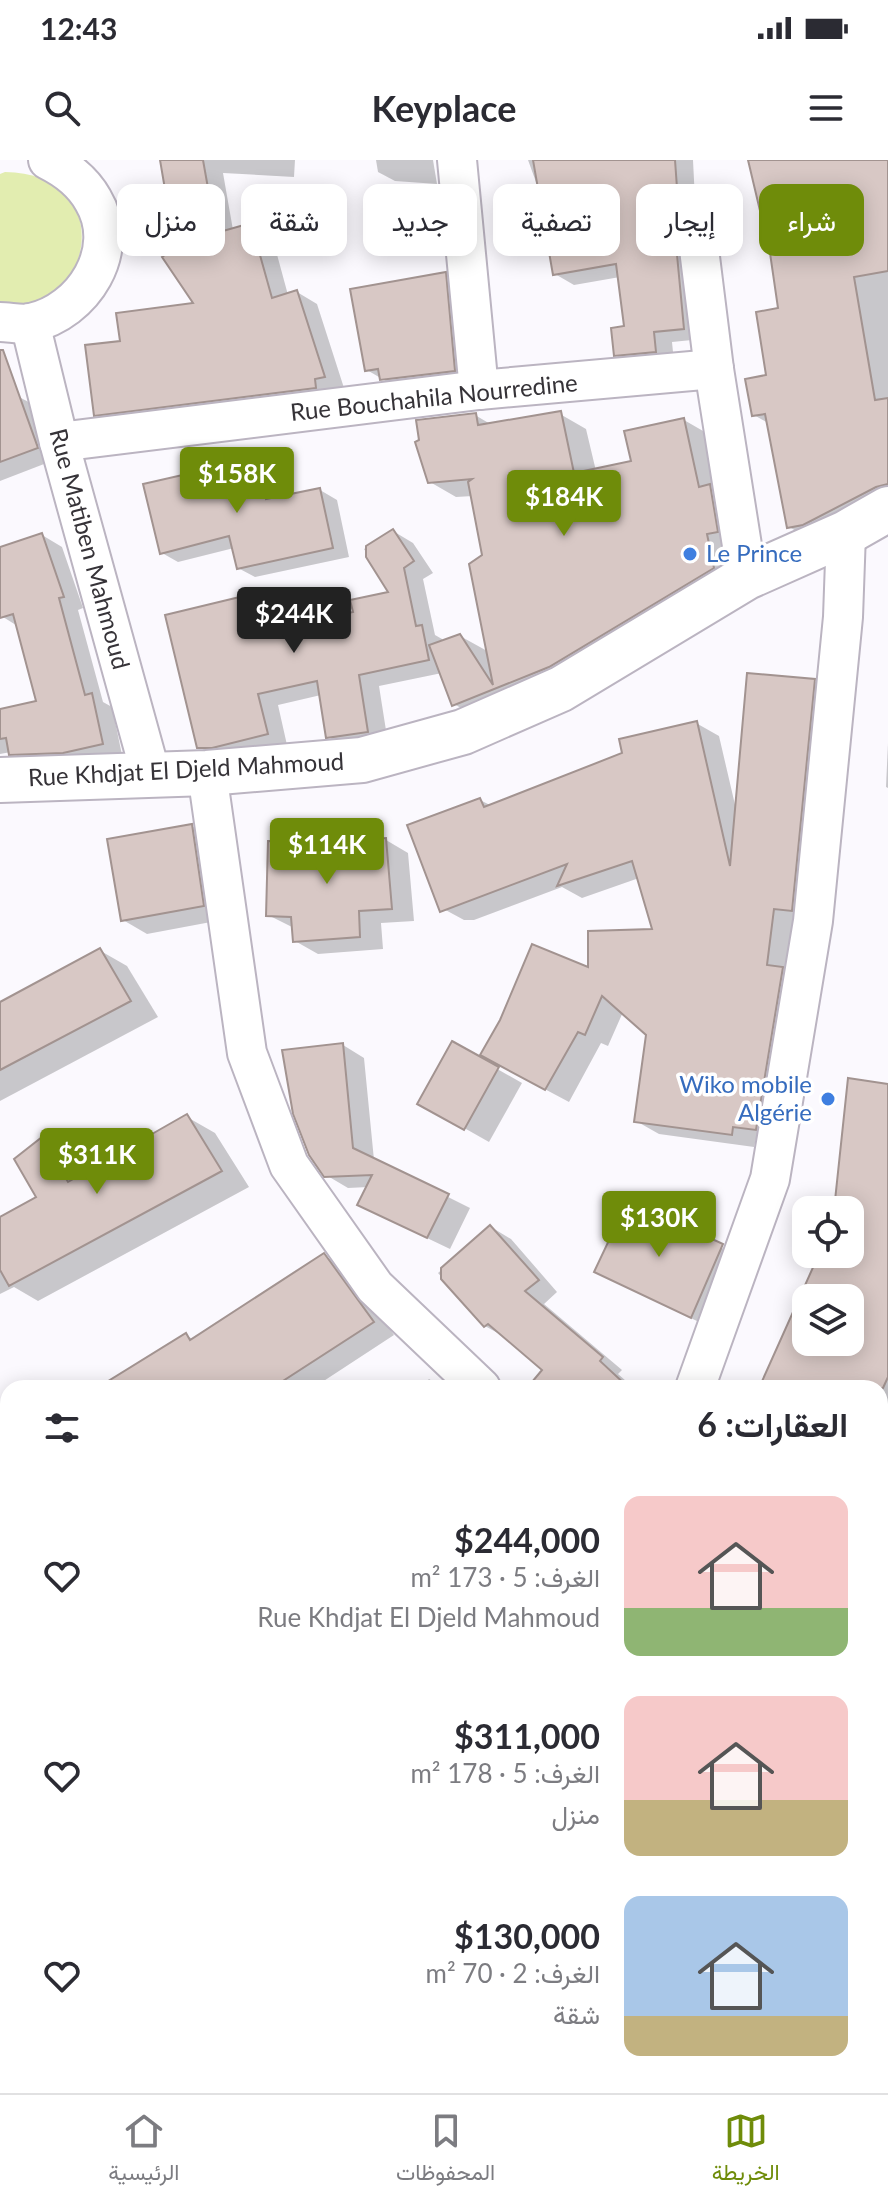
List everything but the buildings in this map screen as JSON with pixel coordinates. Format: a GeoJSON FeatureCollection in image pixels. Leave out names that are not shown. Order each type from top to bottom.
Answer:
{"type":"FeatureCollection","features":[{"type":"Feature","properties":{"kind":"street"},"geometry":{"type":"LineString","coordinates":[[15,322],[68,307],[89,286],[101,259],[102,229],[94,201],[69,171],[48,160]]}},
{"type":"Feature","properties":{"kind":"street"},"geometry":{"type":"LineString","coordinates":[[457,160],[479,390]]}},
{"type":"Feature","properties":{"kind":"street"},"geometry":{"type":"LineString","coordinates":[[700,256],[714,369],[747,577]]}},
{"type":"Feature","properties":{"kind":"street","name":"Rue Matiben Mahmoud"},"geometry":{"type":"LineString","coordinates":[[15,322],[59,442],[151,775]]}},
{"type":"Feature","properties":{"kind":"street","name":"Rue Bouchahila Nourredine"},"geometry":{"type":"LineString","coordinates":[[59,442],[479,390],[714,369]]}},
{"type":"Feature","properties":{"kind":"street","name":"Rue Khdjat El Djeld Mahmoud"},"geometry":{"type":"LineString","coordinates":[[0,780],[207,773],[362,760],[463,732],[561,689],[747,577],[846,533],[888,509]]}},
{"type":"Feature","properties":{"kind":"street"},"geometry":{"type":"LineString","coordinates":[[698,1380],[770,1179],[813,921],[843,617],[846,533]]}},
{"type":"Feature","properties":{"kind":"street"},"geometry":{"type":"LineString","coordinates":[[207,773],[247,1053],[289,1165],[375,1287],[473,1380]]}},
{"type":"Feature","properties":{"kind":"green space"},"geometry":{"type":"Polygon","coordinates":[[[5,172],[43,179],[68,197],[80,221],[81,248],[72,273],[55,293],[30,305],[0,303],[0,174],[5,172]]]}},
{"type":"Feature","properties":{"kind":"place","name":"Le Prince"},"geometry":{"type":"Point","coordinates":[690,554]}},
{"type":"Feature","properties":{"kind":"place","name":"Wiko mobile Algérie"},"geometry":{"type":"Point","coordinates":[828,1099]}}]}
